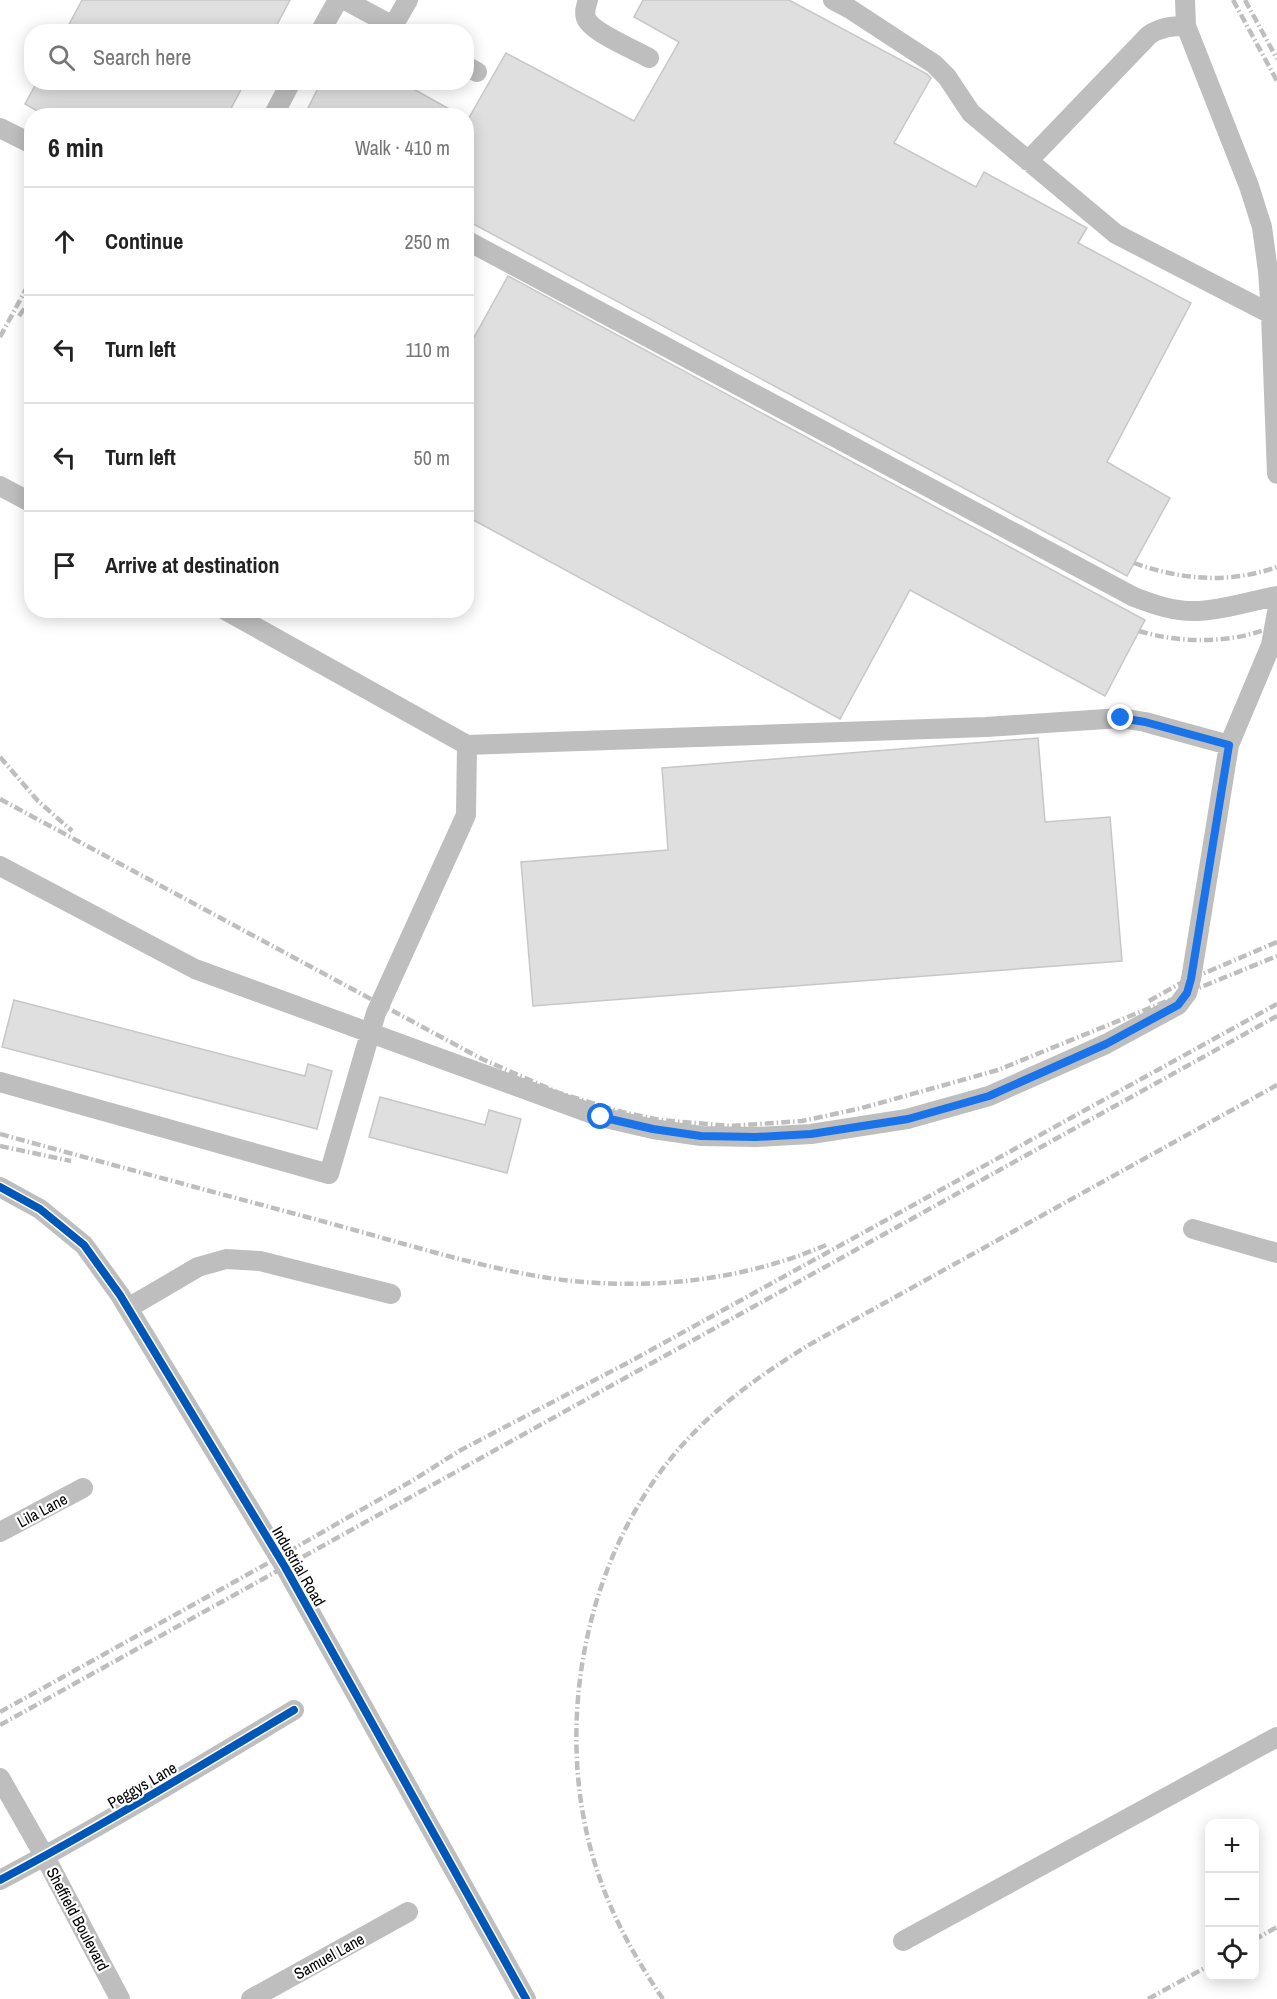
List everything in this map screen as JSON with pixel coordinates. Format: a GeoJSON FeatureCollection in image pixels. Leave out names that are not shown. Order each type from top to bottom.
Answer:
{"type":"FeatureCollection","features":[{"type":"Feature","properties":{"kind":"street"},"geometry":{"type":"LineString","coordinates":[[324,24],[338,0]]}},
{"type":"Feature","properties":{"kind":"street"},"geometry":{"type":"LineString","coordinates":[[345,0],[389,24]]}},
{"type":"Feature","properties":{"kind":"street"},"geometry":{"type":"LineString","coordinates":[[400,24],[408,0]]}},
{"type":"Feature","properties":{"kind":"street"},"geometry":{"type":"LineString","coordinates":[[588,0],[585,16],[592,27],[649,58]]}},
{"type":"Feature","properties":{"kind":"street"},"geometry":{"type":"LineString","coordinates":[[833,0],[934,64],[947,77],[971,113],[1116,234],[1271,314]]}},
{"type":"Feature","properties":{"kind":"street"},"geometry":{"type":"LineString","coordinates":[[1185,0],[1186,26],[1250,186],[1262,227],[1271,314],[1277,474]]}},
{"type":"Feature","properties":{"kind":"street"},"geometry":{"type":"LineString","coordinates":[[1028,161],[1149,35],[1157,29],[1168,26],[1186,26]]}},
{"type":"Feature","properties":{"kind":"street"},"geometry":{"type":"LineString","coordinates":[[277,108],[287,90]]}},
{"type":"Feature","properties":{"kind":"street"},"geometry":{"type":"LineString","coordinates":[[0,128],[24,140]]}},
{"type":"Feature","properties":{"kind":"street"},"geometry":{"type":"LineString","coordinates":[[474,244],[1134,597],[1156,606],[1200,611],[1277,596]]}},
{"type":"Feature","properties":{"kind":"street"},"geometry":{"type":"LineString","coordinates":[[0,486],[24,499]]}},
{"type":"Feature","properties":{"kind":"street"},"geometry":{"type":"LineString","coordinates":[[0,866],[195,969],[601,1117],[653,1129],[701,1136],[756,1137],[811,1134],[908,1119],[989,1096],[1106,1044],[1172,1010],[1182,1000],[1191,979],[1229,745],[1271,645],[1277,612]]}},
{"type":"Feature","properties":{"kind":"street"},"geometry":{"type":"LineString","coordinates":[[239,618],[467,745],[986,727],[1121,718],[1145,722],[1229,745]]}},
{"type":"Feature","properties":{"kind":"street"},"geometry":{"type":"LineString","coordinates":[[0,1082],[329,1174],[369,1031],[466,815],[467,745]]}},
{"type":"Feature","properties":{"kind":"street","name":"Industrial Road"},"geometry":{"type":"LineString","coordinates":[[0,1187],[40,1209],[84,1245],[128,1308],[285,1567],[526,1999]]}},
{"type":"Feature","properties":{"kind":"street"},"geometry":{"type":"LineString","coordinates":[[1193,1229],[1277,1253]]}},
{"type":"Feature","properties":{"kind":"street"},"geometry":{"type":"LineString","coordinates":[[128,1308],[198,1267],[226,1259],[260,1261],[391,1294]]}},
{"type":"Feature","properties":{"kind":"street","name":"Lila Lane"},"geometry":{"type":"LineString","coordinates":[[0,1532],[83,1488]]}},
{"type":"Feature","properties":{"kind":"street","name":"Peggys Lane"},"geometry":{"type":"LineString","coordinates":[[0,1880],[45,1857],[294,1710]]}},
{"type":"Feature","properties":{"kind":"street"},"geometry":{"type":"LineString","coordinates":[[903,1941],[1277,1737]]}},
{"type":"Feature","properties":{"kind":"street","name":"Sheffield Boulevard"},"geometry":{"type":"LineString","coordinates":[[0,1778],[45,1857],[120,1999]]}},
{"type":"Feature","properties":{"kind":"street","name":"Samuel Lane"},"geometry":{"type":"LineString","coordinates":[[251,1999],[408,1912]]}},
{"type":"Feature","properties":{"kind":"building"},"geometry":{"type":"Polygon","coordinates":[[[82,0],[290,0],[277,24],[69,24],[82,0]]]}},
{"type":"Feature","properties":{"kind":"building"},"geometry":{"type":"Polygon","coordinates":[[[643,0],[789,0],[931,78],[894,143],[976,187],[984,172],[1087,228],[1078,243],[1191,303],[1107,462],[1170,498],[1127,576],[474,224],[474,109],[506,53],[634,121],[679,42],[634,17],[643,0]]]}},
{"type":"Feature","properties":{"kind":"building"},"geometry":{"type":"Polygon","coordinates":[[[33,90],[241,90],[231,108],[32,108],[25,104],[33,90]]]}},
{"type":"Feature","properties":{"kind":"building"},"geometry":{"type":"Polygon","coordinates":[[[317,90],[415,90],[448,108],[308,108],[317,90]]]}},
{"type":"Feature","properties":{"kind":"building"},"geometry":{"type":"Polygon","coordinates":[[[508,276],[1145,620],[1105,696],[910,590],[840,719],[474,520],[474,338],[508,276]]]}},
{"type":"Feature","properties":{"kind":"building"},"geometry":{"type":"Polygon","coordinates":[[[1038,738],[1045,822],[1110,817],[1122,961],[533,1006],[521,862],[668,850],[662,768],[1038,738]]]}},
{"type":"Feature","properties":{"kind":"building"},"geometry":{"type":"Polygon","coordinates":[[[14,1000],[305,1076],[308,1064],[332,1071],[317,1129],[2,1047],[14,1000]]]}},
{"type":"Feature","properties":{"kind":"building"},"geometry":{"type":"Polygon","coordinates":[[[380,1097],[485,1125],[489,1110],[521,1119],[507,1173],[369,1137],[380,1097]]]}},
{"type":"Feature","properties":{"kind":"railway"},"geometry":{"type":"LineString","coordinates":[[1233,0],[1277,81]]}},
{"type":"Feature","properties":{"kind":"railway"},"geometry":{"type":"LineString","coordinates":[[1245,0],[1277,59]]}},
{"type":"Feature","properties":{"kind":"railway"},"geometry":{"type":"LineString","coordinates":[[0,337],[24,293]]}},
{"type":"Feature","properties":{"kind":"railway"},"geometry":{"type":"LineString","coordinates":[[19,316],[24,309]]}},
{"type":"Feature","properties":{"kind":"railway"},"geometry":{"type":"LineString","coordinates":[[1134,563],[1170,573],[1206,578],[1241,576],[1277,567]]}},
{"type":"Feature","properties":{"kind":"railway"},"geometry":{"type":"LineString","coordinates":[[1139,631],[1173,638],[1208,640],[1244,636],[1277,625]]}},
{"type":"Feature","properties":{"kind":"railway"},"geometry":{"type":"LineString","coordinates":[[0,757],[38,801],[72,831]]}},
{"type":"Feature","properties":{"kind":"railway"},"geometry":{"type":"LineString","coordinates":[[0,799],[482,1059],[559,1093],[622,1112],[660,1120],[731,1126],[802,1121],[862,1108],[998,1070],[1277,956]]}},
{"type":"Feature","properties":{"kind":"railway"},"geometry":{"type":"LineString","coordinates":[[1149,1001],[1179,984],[1277,942]]}},
{"type":"Feature","properties":{"kind":"railway"},"geometry":{"type":"LineString","coordinates":[[0,1712],[279,1557],[459,1451],[631,1361],[1277,1004]]}},
{"type":"Feature","properties":{"kind":"railway"},"geometry":{"type":"LineString","coordinates":[[0,1725],[1277,1016]]}},
{"type":"Feature","properties":{"kind":"railway"},"geometry":{"type":"LineString","coordinates":[[663,1999],[627,1941],[600,1879],[585,1825],[577,1769],[577,1712],[584,1654],[597,1599],[617,1545],[644,1496],[677,1451],[722,1406],[807,1346],[1277,1085]]}},
{"type":"Feature","properties":{"kind":"railway"},"geometry":{"type":"LineString","coordinates":[[0,1134],[456,1258],[542,1277],[614,1284],[687,1281],[758,1268],[826,1245]]}},
{"type":"Feature","properties":{"kind":"railway"},"geometry":{"type":"LineString","coordinates":[[0,1146],[71,1161]]}},
{"type":"Feature","properties":{"kind":"railway"},"geometry":{"type":"LineString","coordinates":[[1259,1937],[1277,1927]]}},
{"type":"Feature","properties":{"kind":"railway"},"geometry":{"type":"LineString","coordinates":[[1148,1999],[1205,1968]]}},
{"type":"Feature","properties":{"kind":"cycle path"},"geometry":{"type":"LineString","coordinates":[[0,1187],[40,1209],[84,1245],[120,1295],[285,1567],[526,1999]]}},
{"type":"Feature","properties":{"kind":"cycle path"},"geometry":{"type":"LineString","coordinates":[[0,1880],[111,1818],[294,1710]]}},
{"type":"Feature","properties":{"kind":"route"},"geometry":{"type":"LineString","coordinates":[[601,1117],[653,1129],[701,1136],[756,1137],[811,1134],[908,1119],[989,1096],[1106,1044],[1172,1010],[1187,993],[1191,979],[1229,745],[1145,722],[1121,718]]}}]}
